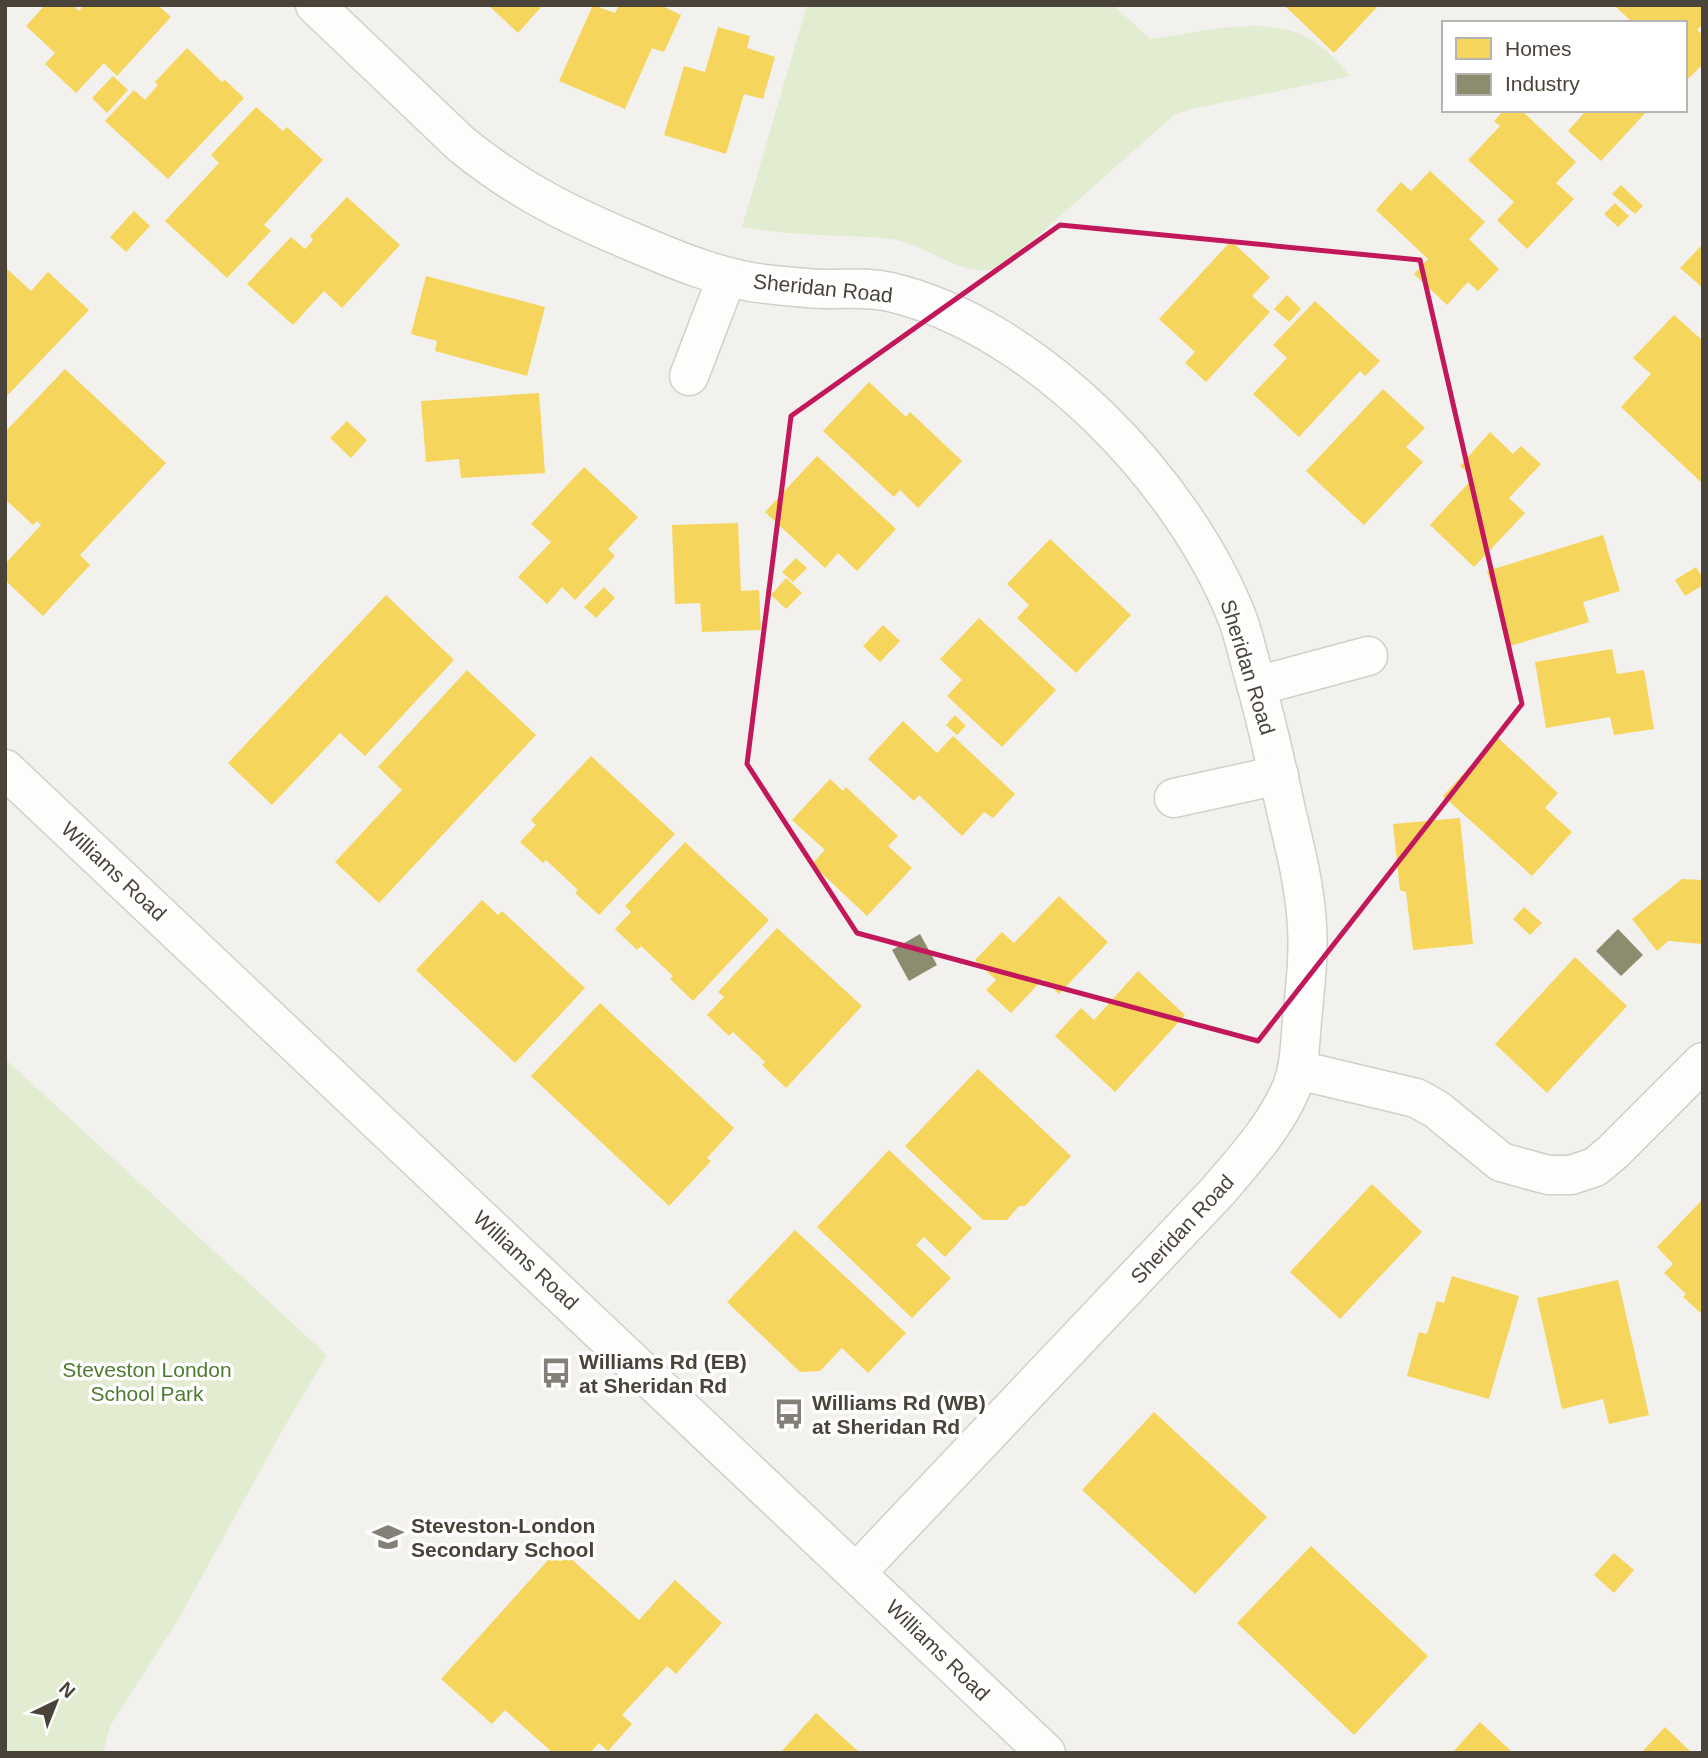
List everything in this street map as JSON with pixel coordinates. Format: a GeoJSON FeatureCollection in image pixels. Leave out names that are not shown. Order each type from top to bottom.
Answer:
{"type":"FeatureCollection","features":[{"type":"Feature","properties":{"kind":"street","name":"Sheridan Road"},"geometry":{"type":"LineString","coordinates":[[315,5],[461,144],[515,186],[577,219],[656,252],[727,277],[764,284],[825,289],[859,287],[885,291],[943,308],[989,332],[1046,372],[1109,428],[1134,455],[1181,516],[1223,586],[1240,624],[1279,775],[1297,858],[1307,926],[1307,964],[1298,1070],[1278,1114],[1250,1154],[1218,1191],[857,1572]]}},
{"type":"Feature","properties":{"kind":"street"},"geometry":{"type":"LineString","coordinates":[[689,376],[727,277]]}},
{"type":"Feature","properties":{"kind":"street"},"geometry":{"type":"LineString","coordinates":[[1257,686],[1368,656]]}},
{"type":"Feature","properties":{"kind":"street","name":"Williams Road"},"geometry":{"type":"LineString","coordinates":[[5,769],[1046,1753]]}},
{"type":"Feature","properties":{"kind":"street"},"geometry":{"type":"LineString","coordinates":[[1174,798],[1279,775]]}},
{"type":"Feature","properties":{"kind":"street"},"geometry":{"type":"LineString","coordinates":[[1298,1070],[1416,1098],[1436,1109],[1500,1162],[1548,1175],[1571,1175],[1595,1167],[1614,1152],[1703,1062]]}},
{"type":"Feature","properties":{"kind":"highlighted area"},"geometry":{"type":"Polygon","coordinates":[[[1060,225],[1420,260],[1522,704],[1258,1041],[857,933],[747,764],[791,416],[1060,225]]]}},
{"type":"Feature","properties":{"kind":"green space"},"geometry":{"type":"Polygon","coordinates":[[[807,5],[1113,5],[1150,39],[1245,26],[1264,26],[1300,34],[1328,52],[1350,76],[1174,115],[1006,264],[981,270],[955,264],[896,240],[742,227],[807,5]]]}},
{"type":"Feature","properties":{"kind":"green space","name":"Steveston London School Park"},"geometry":{"type":"Polygon","coordinates":[[[5,1059],[327,1355],[178,1620],[110,1726],[103,1753],[5,1753],[5,1059]]]}},
{"type":"Feature","properties":{"kind":"building: Homes"},"geometry":{"type":"Polygon","coordinates":[[[45,5],[73,5],[79,11],[84,5],[158,5],[171,17],[117,76],[104,63],[76,93],[45,64],[55,53],[26,26],[45,5]]]}},
{"type":"Feature","properties":{"kind":"building: Homes"},"geometry":{"type":"Polygon","coordinates":[[[488,5],[543,5],[518,33],[488,5]]]}},
{"type":"Feature","properties":{"kind":"building: Homes"},"geometry":{"type":"Polygon","coordinates":[[[593,5],[615,13],[619,5],[660,5],[681,15],[664,52],[652,48],[625,109],[559,81],[593,5]]]}},
{"type":"Feature","properties":{"kind":"building: Homes"},"geometry":{"type":"Polygon","coordinates":[[[1284,5],[1379,5],[1334,53],[1284,5]]]}},
{"type":"Feature","properties":{"kind":"building: Homes"},"geometry":{"type":"Polygon","coordinates":[[[1614,5],[1703,5],[1703,24],[1697,30],[1703,35],[1703,64],[1687,80],[1687,21],[1631,21],[1614,5]]]}},
{"type":"Feature","properties":{"kind":"building: Homes"},"geometry":{"type":"Polygon","coordinates":[[[718,27],[750,36],[747,48],[775,57],[763,99],[744,94],[726,154],[664,135],[684,66],[705,72],[718,27]]]}},
{"type":"Feature","properties":{"kind":"building: Homes"},"geometry":{"type":"Polygon","coordinates":[[[187,48],[222,82],[225,80],[244,98],[168,179],[105,121],[134,90],[145,100],[158,85],[155,82],[187,48]]]}},
{"type":"Feature","properties":{"kind":"building: Homes"},"geometry":{"type":"Polygon","coordinates":[[[113,76],[128,90],[107,113],[92,98],[113,76]]]}},
{"type":"Feature","properties":{"kind":"building: Homes"},"geometry":{"type":"Polygon","coordinates":[[[256,107],[283,131],[287,127],[323,160],[264,225],[271,231],[227,278],[165,221],[219,163],[211,155],[256,107]]]}},
{"type":"Feature","properties":{"kind":"building: Homes"},"geometry":{"type":"Polygon","coordinates":[[[1502,112],[1523,112],[1576,162],[1556,183],[1574,199],[1527,249],[1497,220],[1514,202],[1468,160],[1500,126],[1494,121],[1502,112]]]}},
{"type":"Feature","properties":{"kind":"building: Homes"},"geometry":{"type":"Polygon","coordinates":[[[1585,112],[1646,112],[1601,161],[1568,131],[1585,112]]]}},
{"type":"Feature","properties":{"kind":"building: Homes"},"geometry":{"type":"Polygon","coordinates":[[[1430,171],[1485,222],[1469,239],[1499,269],[1478,291],[1468,282],[1447,305],[1414,274],[1428,259],[1376,210],[1401,182],[1411,191],[1430,171]]]}},
{"type":"Feature","properties":{"kind":"building: Homes"},"geometry":{"type":"Polygon","coordinates":[[[1621,185],[1643,206],[1635,214],[1612,194],[1621,185]]]}},
{"type":"Feature","properties":{"kind":"building: Homes"},"geometry":{"type":"Polygon","coordinates":[[[347,197],[400,245],[342,308],[324,291],[293,325],[247,284],[291,237],[305,249],[313,240],[310,236],[347,197]]]}},
{"type":"Feature","properties":{"kind":"building: Homes"},"geometry":{"type":"Polygon","coordinates":[[[1615,203],[1629,216],[1618,227],[1604,214],[1615,203]]]}},
{"type":"Feature","properties":{"kind":"building: Homes"},"geometry":{"type":"Polygon","coordinates":[[[134,211],[150,226],[126,252],[110,237],[134,211]]]}},
{"type":"Feature","properties":{"kind":"building: Homes"},"geometry":{"type":"Polygon","coordinates":[[[1231,241],[1270,277],[1252,296],[1270,312],[1206,382],[1185,363],[1195,352],[1159,319],[1231,241]]]}},
{"type":"Feature","properties":{"kind":"building: Homes"},"geometry":{"type":"Polygon","coordinates":[[[1703,244],[1703,288],[1680,268],[1703,244]]]}},
{"type":"Feature","properties":{"kind":"building: Homes"},"geometry":{"type":"Polygon","coordinates":[[[5,267],[31,291],[48,272],[89,310],[5,398],[5,267]]]}},
{"type":"Feature","properties":{"kind":"building: Homes"},"geometry":{"type":"Polygon","coordinates":[[[426,276],[545,307],[527,376],[435,351],[437,341],[411,334],[426,276]]]}},
{"type":"Feature","properties":{"kind":"building: Homes"},"geometry":{"type":"Polygon","coordinates":[[[1287,295],[1301,309],[1289,322],[1274,309],[1287,295]]]}},
{"type":"Feature","properties":{"kind":"building: Homes"},"geometry":{"type":"Polygon","coordinates":[[[1315,301],[1380,361],[1365,376],[1360,371],[1299,437],[1253,394],[1287,358],[1273,345],[1315,301]]]}},
{"type":"Feature","properties":{"kind":"building: Homes"},"geometry":{"type":"Polygon","coordinates":[[[1674,315],[1703,341],[1703,484],[1621,407],[1651,374],[1633,358],[1674,315]]]}},
{"type":"Feature","properties":{"kind":"building: Homes"},"geometry":{"type":"Polygon","coordinates":[[[65,369],[166,463],[80,555],[90,565],[43,616],[5,580],[5,564],[41,525],[37,521],[33,525],[5,499],[5,432],[65,369]]]}},
{"type":"Feature","properties":{"kind":"building: Homes"},"geometry":{"type":"Polygon","coordinates":[[[869,382],[906,417],[910,412],[962,461],[918,508],[900,490],[894,497],[823,431],[869,382]]]}},
{"type":"Feature","properties":{"kind":"building: Homes"},"geometry":{"type":"Polygon","coordinates":[[[1383,389],[1425,428],[1406,447],[1423,462],[1364,525],[1306,471],[1383,389]]]}},
{"type":"Feature","properties":{"kind":"building: Homes"},"geometry":{"type":"Polygon","coordinates":[[[539,393],[545,473],[461,478],[459,459],[426,462],[421,401],[539,393]]]}},
{"type":"Feature","properties":{"kind":"building: Homes"},"geometry":{"type":"Polygon","coordinates":[[[347,421],[367,440],[351,458],[330,438],[347,421]]]}},
{"type":"Feature","properties":{"kind":"building: Homes"},"geometry":{"type":"Polygon","coordinates":[[[1490,432],[1513,454],[1521,446],[1541,464],[1509,498],[1525,513],[1474,567],[1430,525],[1473,478],[1460,466],[1490,432]]]}},
{"type":"Feature","properties":{"kind":"building: Homes"},"geometry":{"type":"Polygon","coordinates":[[[817,456],[896,529],[857,571],[838,553],[825,568],[765,512],[817,456]]]}},
{"type":"Feature","properties":{"kind":"building: Homes"},"geometry":{"type":"Polygon","coordinates":[[[584,467],[638,517],[608,549],[615,556],[575,600],[562,587],[547,604],[518,577],[551,542],[531,524],[584,467]]]}},
{"type":"Feature","properties":{"kind":"building: Homes"},"geometry":{"type":"Polygon","coordinates":[[[738,523],[741,591],[759,590],[761,630],[702,632],[700,603],[675,604],[672,525],[738,523]]]}},
{"type":"Feature","properties":{"kind":"building: Homes"},"geometry":{"type":"Polygon","coordinates":[[[1603,535],[1620,591],[1583,602],[1589,622],[1510,646],[1487,571],[1603,535]]]}},
{"type":"Feature","properties":{"kind":"building: Homes"},"geometry":{"type":"Polygon","coordinates":[[[1050,539],[1131,615],[1076,673],[1017,618],[1029,605],[1007,584],[1050,539]]]}},
{"type":"Feature","properties":{"kind":"building: Homes"},"geometry":{"type":"Polygon","coordinates":[[[796,558],[807,568],[793,582],[782,572],[796,558]]]}},
{"type":"Feature","properties":{"kind":"building: Homes"},"geometry":{"type":"Polygon","coordinates":[[[1696,567],[1703,578],[1703,585],[1685,596],[1675,580],[1696,567]]]}},
{"type":"Feature","properties":{"kind":"building: Homes"},"geometry":{"type":"Polygon","coordinates":[[[786,578],[802,593],[786,609],[771,595],[786,578]]]}},
{"type":"Feature","properties":{"kind":"building: Homes"},"geometry":{"type":"Polygon","coordinates":[[[604,587],[615,598],[596,618],[584,607],[604,587]]]}},
{"type":"Feature","properties":{"kind":"building: Homes"},"geometry":{"type":"Polygon","coordinates":[[[386,595],[454,660],[365,756],[340,733],[272,805],[228,763],[386,595]]]}},
{"type":"Feature","properties":{"kind":"building: Homes"},"geometry":{"type":"Polygon","coordinates":[[[979,618],[1056,690],[1002,747],[947,696],[962,680],[940,659],[979,618]]]}},
{"type":"Feature","properties":{"kind":"building: Homes"},"geometry":{"type":"Polygon","coordinates":[[[883,625],[900,641],[880,662],[863,646],[883,625]]]}},
{"type":"Feature","properties":{"kind":"building: Homes"},"geometry":{"type":"Polygon","coordinates":[[[1612,649],[1617,674],[1644,670],[1654,729],[1614,735],[1610,717],[1546,728],[1535,662],[1612,649]]]}},
{"type":"Feature","properties":{"kind":"building: Homes"},"geometry":{"type":"Polygon","coordinates":[[[467,670],[536,735],[379,903],[335,862],[402,790],[378,767],[467,670]]]}},
{"type":"Feature","properties":{"kind":"building: Homes"},"geometry":{"type":"Polygon","coordinates":[[[955,715],[966,726],[957,735],[946,725],[955,715]]]}},
{"type":"Feature","properties":{"kind":"building: Homes"},"geometry":{"type":"Polygon","coordinates":[[[903,721],[937,753],[953,736],[1015,794],[993,818],[984,812],[962,836],[919,795],[914,801],[868,759],[903,721]]]}},
{"type":"Feature","properties":{"kind":"building: Homes"},"geometry":{"type":"Polygon","coordinates":[[[1497,737],[1558,793],[1545,808],[1572,832],[1532,876],[1443,796],[1497,737]]]}},
{"type":"Feature","properties":{"kind":"building: Homes"},"geometry":{"type":"Polygon","coordinates":[[[591,756],[675,834],[599,915],[575,893],[578,890],[546,860],[543,863],[520,842],[536,825],[531,820],[591,756]]]}},
{"type":"Feature","properties":{"kind":"building: Homes"},"geometry":{"type":"Polygon","coordinates":[[[830,779],[843,791],[846,787],[898,836],[888,846],[912,868],[867,916],[812,864],[825,850],[792,820],[830,779]]]}},
{"type":"Feature","properties":{"kind":"building: Homes"},"geometry":{"type":"Polygon","coordinates":[[[1460,818],[1473,944],[1413,950],[1406,892],[1400,890],[1393,824],[1460,818]]]}},
{"type":"Feature","properties":{"kind":"building: Homes"},"geometry":{"type":"Polygon","coordinates":[[[685,842],[769,920],[693,1001],[670,979],[673,976],[641,946],[637,950],[615,929],[631,912],[625,906],[685,842]]]}},
{"type":"Feature","properties":{"kind":"building: Homes"},"geometry":{"type":"Polygon","coordinates":[[[1682,879],[1703,880],[1703,944],[1668,941],[1657,951],[1632,919],[1682,879]]]}},
{"type":"Feature","properties":{"kind":"building: Homes"},"geometry":{"type":"Polygon","coordinates":[[[1059,896],[1108,942],[1059,994],[1043,979],[1011,1013],[986,990],[996,980],[975,960],[1002,932],[1014,943],[1059,896]]]}},
{"type":"Feature","properties":{"kind":"building: Homes"},"geometry":{"type":"Polygon","coordinates":[[[482,900],[498,915],[502,911],[585,988],[515,1063],[416,970],[482,900]]]}},
{"type":"Feature","properties":{"kind":"building: Homes"},"geometry":{"type":"Polygon","coordinates":[[[1524,907],[1542,923],[1530,935],[1513,919],[1524,907]]]}},
{"type":"Feature","properties":{"kind":"building: Homes"},"geometry":{"type":"Polygon","coordinates":[[[777,928],[862,1006],[786,1088],[762,1065],[765,1062],[733,1032],[729,1036],[707,1015],[724,997],[718,992],[777,928]]]}},
{"type":"Feature","properties":{"kind":"building: Homes"},"geometry":{"type":"Polygon","coordinates":[[[1575,957],[1627,1006],[1547,1093],[1495,1044],[1575,957]]]}},
{"type":"Feature","properties":{"kind":"building: Homes"},"geometry":{"type":"Polygon","coordinates":[[[1138,971],[1185,1015],[1115,1092],[1055,1036],[1081,1008],[1094,1020],[1138,971]]]}},
{"type":"Feature","properties":{"kind":"building: Homes"},"geometry":{"type":"Polygon","coordinates":[[[600,1003],[734,1128],[707,1158],[711,1161],[669,1206],[531,1076],[600,1003]]]}},
{"type":"Feature","properties":{"kind":"building: Homes"},"geometry":{"type":"Polygon","coordinates":[[[978,1069],[1071,1156],[1025,1206],[1019,1206],[1007,1220],[983,1220],[905,1146],[978,1069]]]}},
{"type":"Feature","properties":{"kind":"building: Homes"},"geometry":{"type":"Polygon","coordinates":[[[889,1150],[972,1228],[945,1257],[924,1237],[916,1245],[951,1278],[912,1318],[817,1227],[889,1150]]]}},
{"type":"Feature","properties":{"kind":"building: Homes"},"geometry":{"type":"Polygon","coordinates":[[[1372,1184],[1422,1232],[1340,1319],[1290,1272],[1372,1184]]]}},
{"type":"Feature","properties":{"kind":"building: Homes"},"geometry":{"type":"Polygon","coordinates":[[[1703,1199],[1703,1315],[1683,1297],[1686,1294],[1664,1273],[1673,1264],[1657,1247],[1703,1199]]]}},
{"type":"Feature","properties":{"kind":"building: Homes"},"geometry":{"type":"Polygon","coordinates":[[[795,1230],[906,1333],[868,1373],[842,1348],[820,1371],[800,1372],[727,1302],[795,1230]]]}},
{"type":"Feature","properties":{"kind":"building: Homes"},"geometry":{"type":"Polygon","coordinates":[[[1452,1276],[1519,1296],[1489,1399],[1407,1376],[1419,1332],[1427,1334],[1437,1301],[1444,1303],[1452,1276]]]}},
{"type":"Feature","properties":{"kind":"building: Homes"},"geometry":{"type":"Polygon","coordinates":[[[1618,1280],[1649,1415],[1609,1424],[1603,1399],[1562,1409],[1537,1298],[1618,1280]]]}},
{"type":"Feature","properties":{"kind":"building: Homes"},"geometry":{"type":"Polygon","coordinates":[[[1154,1412],[1267,1517],[1195,1594],[1082,1490],[1154,1412]]]}},
{"type":"Feature","properties":{"kind":"building: Homes"},"geometry":{"type":"Polygon","coordinates":[[[1311,1546],[1428,1656],[1354,1735],[1237,1623],[1311,1546]]]}},
{"type":"Feature","properties":{"kind":"building: Homes"},"geometry":{"type":"Polygon","coordinates":[[[559,1548],[639,1620],[675,1580],[722,1623],[676,1674],[667,1666],[622,1715],[632,1724],[608,1751],[599,1743],[590,1753],[553,1753],[505,1710],[492,1724],[441,1679],[559,1548]]]}},
{"type":"Feature","properties":{"kind":"building: Homes"},"geometry":{"type":"Polygon","coordinates":[[[1614,1553],[1634,1570],[1614,1593],[1594,1575],[1614,1553]]]}},
{"type":"Feature","properties":{"kind":"building: Homes"},"geometry":{"type":"Polygon","coordinates":[[[816,1713],[860,1753],[780,1753],[816,1713]]]}},
{"type":"Feature","properties":{"kind":"building: Homes"},"geometry":{"type":"Polygon","coordinates":[[[1480,1722],[1513,1753],[1452,1753],[1480,1722]]]}},
{"type":"Feature","properties":{"kind":"building: Homes"},"geometry":{"type":"Polygon","coordinates":[[[1665,1727],[1692,1753],[1641,1753],[1665,1727]]]}},
{"type":"Feature","properties":{"kind":"building: Industry"},"geometry":{"type":"Polygon","coordinates":[[[1618,929],[1643,955],[1621,976],[1596,951],[1618,929]]]}},
{"type":"Feature","properties":{"kind":"building: Industry"},"geometry":{"type":"Polygon","coordinates":[[[920,934],[937,965],[909,981],[892,950],[920,934]]]}},
{"type":"Feature","properties":{"kind":"place","name":"Williams Rd (EB) at Sheridan Rd"},"geometry":{"type":"Point","coordinates":[556,1373]}},
{"type":"Feature","properties":{"kind":"place","name":"Williams Rd (WB) at Sheridan Rd"},"geometry":{"type":"Point","coordinates":[789,1414]}},
{"type":"Feature","properties":{"kind":"place","name":"Steveston-London Secondary School"},"geometry":{"type":"Point","coordinates":[388,1537]}}]}
